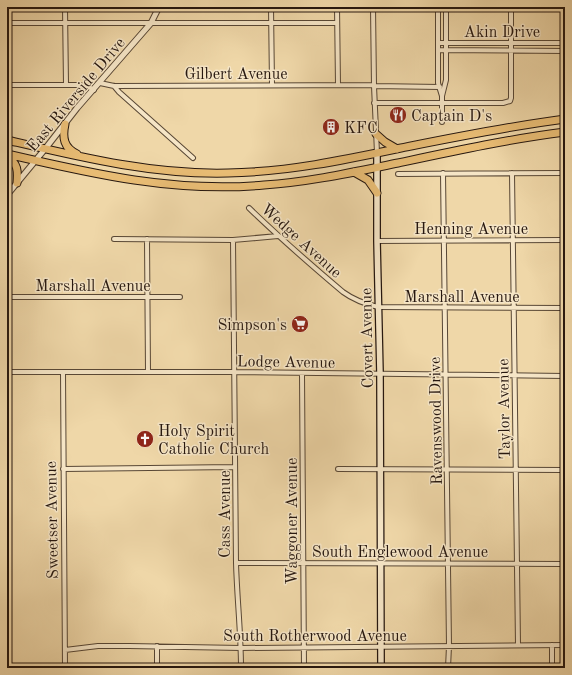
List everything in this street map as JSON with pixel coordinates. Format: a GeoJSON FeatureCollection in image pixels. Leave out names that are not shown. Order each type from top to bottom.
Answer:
{"type":"FeatureCollection","features":[{"type":"Feature","properties":{"kind":"highway"},"geometry":{"type":"LineString","coordinates":[[7,140],[93,160],[129,166],[163,171],[226,173],[292,169],[491,130],[565,119]]}},
{"type":"Feature","properties":{"kind":"highway"},"geometry":{"type":"LineString","coordinates":[[65,124],[63,137],[68,148],[93,160]]}},
{"type":"Feature","properties":{"kind":"highway"},"geometry":{"type":"LineString","coordinates":[[7,156],[142,182],[196,187],[264,186],[301,182],[499,142],[565,132]]}},
{"type":"Feature","properties":{"kind":"highway"},"geometry":{"type":"LineString","coordinates":[[376,134],[385,142],[397,149]]}},
{"type":"Feature","properties":{"kind":"highway"},"geometry":{"type":"LineString","coordinates":[[7,156],[16,164],[17,183]]}},
{"type":"Feature","properties":{"kind":"highway"},"geometry":{"type":"LineString","coordinates":[[354,172],[368,180],[376,193]]}},
{"type":"Feature","properties":{"kind":"main road","name":"Covert Avenue"},"geometry":{"type":"LineString","coordinates":[[377,153],[376,193],[380,374],[379,469],[381,668]]}},
{"type":"Feature","properties":{"kind":"street"},"geometry":{"type":"LineString","coordinates":[[65,7],[66,85]]}},
{"type":"Feature","properties":{"kind":"street","name":"East Riverside Drive"},"geometry":{"type":"LineString","coordinates":[[7,195],[36,161],[77,108],[151,23],[159,7]]}},
{"type":"Feature","properties":{"kind":"street"},"geometry":{"type":"LineString","coordinates":[[271,7],[272,85]]}},
{"type":"Feature","properties":{"kind":"street"},"geometry":{"type":"LineString","coordinates":[[337,7],[338,85]]}},
{"type":"Feature","properties":{"kind":"street","name":"Covert Avenue"},"geometry":{"type":"LineString","coordinates":[[373,7],[374,103],[377,153]]}},
{"type":"Feature","properties":{"kind":"street"},"geometry":{"type":"LineString","coordinates":[[438,7],[439,87],[442,96],[442,122]]}},
{"type":"Feature","properties":{"kind":"street"},"geometry":{"type":"LineString","coordinates":[[442,96],[446,78],[446,7]]}},
{"type":"Feature","properties":{"kind":"street"},"geometry":{"type":"LineString","coordinates":[[374,103],[442,104],[510,101],[511,7]]}},
{"type":"Feature","properties":{"kind":"street"},"geometry":{"type":"LineString","coordinates":[[7,23],[337,23]]}},
{"type":"Feature","properties":{"kind":"street","name":"Akin Drive"},"geometry":{"type":"LineString","coordinates":[[438,43],[565,43]]}},
{"type":"Feature","properties":{"kind":"street","name":"Akin Drive"},"geometry":{"type":"LineString","coordinates":[[438,50],[565,51]]}},
{"type":"Feature","properties":{"kind":"street","name":"Gilbert Avenue"},"geometry":{"type":"LineString","coordinates":[[100,83],[114,86],[338,85],[445,87]]}},
{"type":"Feature","properties":{"kind":"street"},"geometry":{"type":"LineString","coordinates":[[7,85],[87,86],[94,90]]}},
{"type":"Feature","properties":{"kind":"street"},"geometry":{"type":"LineString","coordinates":[[114,86],[193,158]]}},
{"type":"Feature","properties":{"kind":"street","name":"Ravenswood Drive"},"geometry":{"type":"LineString","coordinates":[[444,173],[448,668]]}},
{"type":"Feature","properties":{"kind":"street","name":"Taylor Avenue"},"geometry":{"type":"LineString","coordinates":[[512,173],[518,645]]}},
{"type":"Feature","properties":{"kind":"street"},"geometry":{"type":"LineString","coordinates":[[398,174],[565,173]]}},
{"type":"Feature","properties":{"kind":"street","name":"Wedge Avenue"},"geometry":{"type":"LineString","coordinates":[[249,208],[278,236],[294,248],[351,298],[360,302]]}},
{"type":"Feature","properties":{"kind":"street"},"geometry":{"type":"LineString","coordinates":[[114,239],[234,240],[278,236]]}},
{"type":"Feature","properties":{"kind":"street"},"geometry":{"type":"LineString","coordinates":[[147,239],[148,372]]}},
{"type":"Feature","properties":{"kind":"street","name":"Cass Avenue"},"geometry":{"type":"LineString","coordinates":[[234,240],[236,563],[237,605],[241,630],[241,668]]}},
{"type":"Feature","properties":{"kind":"street","name":"Henning Avenue"},"geometry":{"type":"LineString","coordinates":[[377,241],[565,240]]}},
{"type":"Feature","properties":{"kind":"street","name":"Marshall Avenue"},"geometry":{"type":"LineString","coordinates":[[7,298],[180,297]]}},
{"type":"Feature","properties":{"kind":"street","name":"Marshall Avenue"},"geometry":{"type":"LineString","coordinates":[[360,302],[378,307],[565,308]]}},
{"type":"Feature","properties":{"kind":"street"},"geometry":{"type":"LineString","coordinates":[[7,348],[7,372]]}},
{"type":"Feature","properties":{"kind":"street","name":"Lodge Avenue"},"geometry":{"type":"LineString","coordinates":[[7,372],[235,372],[565,376]]}},
{"type":"Feature","properties":{"kind":"street","name":"Sweetser Avenue"},"geometry":{"type":"LineString","coordinates":[[63,372],[62,469],[65,668]]}},
{"type":"Feature","properties":{"kind":"street","name":"Waggoner Avenue"},"geometry":{"type":"LineString","coordinates":[[302,373],[304,668]]}},
{"type":"Feature","properties":{"kind":"street"},"geometry":{"type":"LineString","coordinates":[[62,469],[235,467]]}},
{"type":"Feature","properties":{"kind":"street"},"geometry":{"type":"LineString","coordinates":[[338,469],[565,470]]}},
{"type":"Feature","properties":{"kind":"street","name":"South Englewood Avenue"},"geometry":{"type":"LineString","coordinates":[[236,563],[565,564]]}},
{"type":"Feature","properties":{"kind":"street"},"geometry":{"type":"LineString","coordinates":[[552,645],[552,668]]}},
{"type":"Feature","properties":{"kind":"street","name":"South Rotherwood Avenue"},"geometry":{"type":"LineString","coordinates":[[65,650],[98,646],[241,648],[565,645]]}},
{"type":"Feature","properties":{"kind":"street"},"geometry":{"type":"LineString","coordinates":[[157,646],[157,668]]}},
{"type":"Feature","properties":{"kind":"place","name":"Captain D's"},"geometry":{"type":"Point","coordinates":[398,115]}},
{"type":"Feature","properties":{"kind":"place","name":"KFC"},"geometry":{"type":"Point","coordinates":[331,127]}},
{"type":"Feature","properties":{"kind":"place","name":"Simpson's"},"geometry":{"type":"Point","coordinates":[300,324]}},
{"type":"Feature","properties":{"kind":"place","name":"Holy Spirit Catholic Church"},"geometry":{"type":"Point","coordinates":[145,439]}}]}
